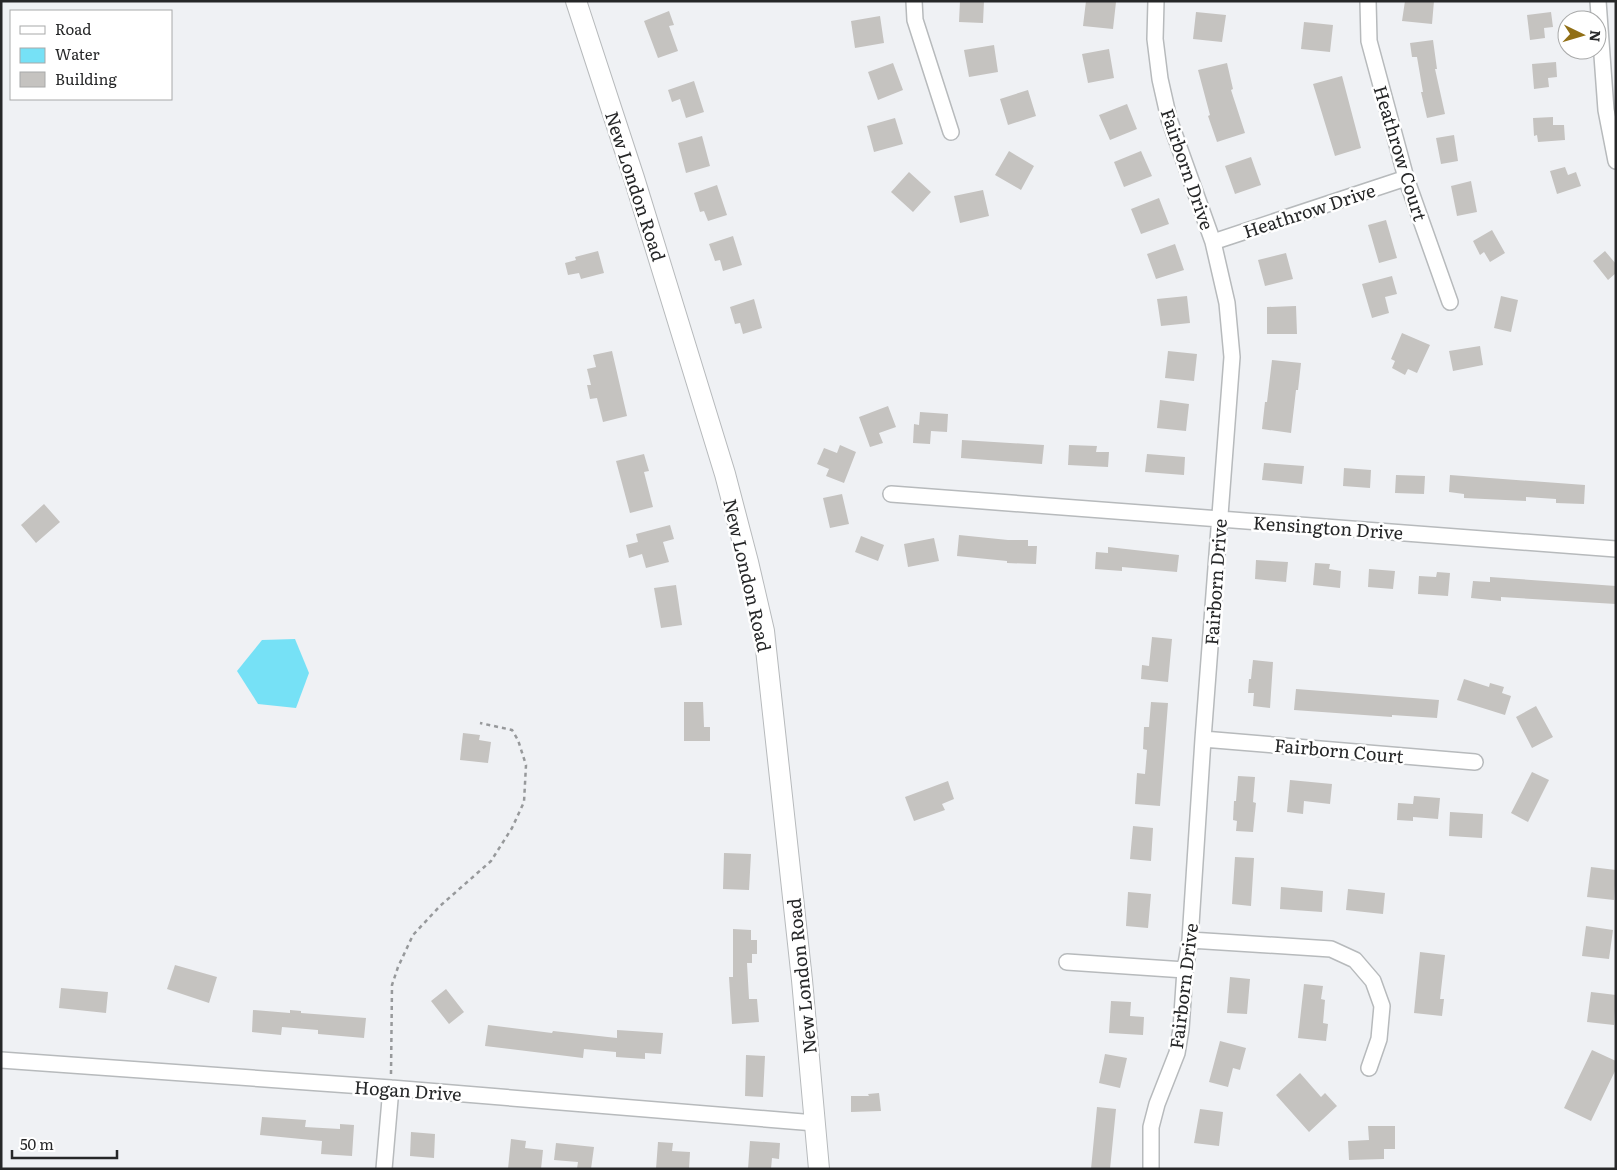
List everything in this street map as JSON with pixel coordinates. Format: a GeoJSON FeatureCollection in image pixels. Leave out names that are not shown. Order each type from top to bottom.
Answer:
{"type":"FeatureCollection","features":[{"type":"Feature","properties":{"kind":"street","name":"New London Road"},"geometry":{"type":"LineString","coordinates":[[576,1],[634,178],[725,474],[764,631],[800,961],[819,1169]]}},
{"type":"Feature","properties":{"kind":"street"},"geometry":{"type":"LineString","coordinates":[[914,1],[916,20],[951,132]]}},
{"type":"Feature","properties":{"kind":"street","name":"Fairborn Drive"},"geometry":{"type":"LineString","coordinates":[[1152,1169],[1151,1127],[1157,1104],[1176,1053],[1181,1029],[1185,970],[1190,940],[1232,357],[1227,303],[1213,242],[1169,119],[1160,79],[1155,39],[1156,1]]}},
{"type":"Feature","properties":{"kind":"street","name":"Heathrow Court"},"geometry":{"type":"LineString","coordinates":[[1368,1],[1369,41],[1406,178],[1450,302]]}},
{"type":"Feature","properties":{"kind":"street"},"geometry":{"type":"LineString","coordinates":[[1598,1],[1606,110],[1616,161]]}},
{"type":"Feature","properties":{"kind":"street","name":"Heathrow Drive"},"geometry":{"type":"LineString","coordinates":[[1213,242],[1406,178]]}},
{"type":"Feature","properties":{"kind":"street","name":"Kensington Drive"},"geometry":{"type":"LineString","coordinates":[[891,494],[1616,549]]}},
{"type":"Feature","properties":{"kind":"street","name":"Fairborn Court"},"geometry":{"type":"LineString","coordinates":[[1203,739],[1476,762]]}},
{"type":"Feature","properties":{"kind":"street"},"geometry":{"type":"LineString","coordinates":[[1190,940],[1331,949],[1355,960],[1374,980],[1382,1006],[1379,1039],[1369,1068]]}},
{"type":"Feature","properties":{"kind":"street"},"geometry":{"type":"LineString","coordinates":[[1067,962],[1185,970]]}},
{"type":"Feature","properties":{"kind":"street","name":"Hogan Drive"},"geometry":{"type":"LineString","coordinates":[[1,1060],[391,1088],[814,1123]]}},
{"type":"Feature","properties":{"kind":"street"},"geometry":{"type":"LineString","coordinates":[[384,1169],[391,1088]]}},
{"type":"Feature","properties":{"kind":"path"},"geometry":{"type":"LineString","coordinates":[[391,1088],[392,985],[398,967],[413,935],[440,906],[491,860],[512,828],[524,802],[526,765],[518,740],[512,730],[480,723]]}},
{"type":"Feature","properties":{"kind":"water"},"geometry":{"type":"Polygon","coordinates":[[[295,639],[309,673],[296,708],[258,704],[237,671],[262,640],[295,639]]]}},
{"type":"Feature","properties":{"kind":"building"},"geometry":{"type":"Polygon","coordinates":[[[960,1],[984,1],[983,23],[959,22],[960,1]]]}},
{"type":"Feature","properties":{"kind":"building"},"geometry":{"type":"Polygon","coordinates":[[[1086,1],[1116,2],[1113,29],[1083,26],[1086,1]]]}},
{"type":"Feature","properties":{"kind":"building"},"geometry":{"type":"Polygon","coordinates":[[[1405,1],[1434,1],[1432,24],[1402,21],[1405,1]]]}},
{"type":"Feature","properties":{"kind":"building"},"geometry":{"type":"Polygon","coordinates":[[[669,11],[674,25],[669,26],[678,51],[658,58],[644,21],[669,11]]]}},
{"type":"Feature","properties":{"kind":"building"},"geometry":{"type":"Polygon","coordinates":[[[1196,12],[1226,15],[1222,42],[1193,39],[1196,12]]]}},
{"type":"Feature","properties":{"kind":"building"},"geometry":{"type":"Polygon","coordinates":[[[1551,12],[1553,27],[1544,28],[1545,38],[1530,40],[1527,15],[1551,12]]]}},
{"type":"Feature","properties":{"kind":"building"},"geometry":{"type":"Polygon","coordinates":[[[880,16],[884,43],[855,48],[851,21],[880,16]]]}},
{"type":"Feature","properties":{"kind":"building"},"geometry":{"type":"Polygon","coordinates":[[[1304,22],[1333,25],[1330,52],[1301,49],[1304,22]]]}},
{"type":"Feature","properties":{"kind":"building"},"geometry":{"type":"Polygon","coordinates":[[[1433,40],[1437,69],[1435,69],[1445,114],[1427,118],[1421,92],[1423,92],[1417,57],[1412,57],[1410,43],[1433,40]]]}},
{"type":"Feature","properties":{"kind":"building"},"geometry":{"type":"Polygon","coordinates":[[[994,45],[998,72],[969,77],[964,50],[994,45]]]}},
{"type":"Feature","properties":{"kind":"building"},"geometry":{"type":"Polygon","coordinates":[[[1109,49],[1114,78],[1088,83],[1082,54],[1109,49]]]}},
{"type":"Feature","properties":{"kind":"building"},"geometry":{"type":"Polygon","coordinates":[[[1556,62],[1557,77],[1548,78],[1549,87],[1534,89],[1532,64],[1556,62]]]}},
{"type":"Feature","properties":{"kind":"building"},"geometry":{"type":"Polygon","coordinates":[[[893,63],[903,90],[878,100],[868,72],[893,63]]]}},
{"type":"Feature","properties":{"kind":"building"},"geometry":{"type":"Polygon","coordinates":[[[1227,63],[1233,89],[1231,90],[1245,133],[1217,142],[1208,116],[1210,115],[1198,70],[1227,63]]]}},
{"type":"Feature","properties":{"kind":"building"},"geometry":{"type":"Polygon","coordinates":[[[1342,76],[1361,148],[1335,156],[1313,84],[1342,76]]]}},
{"type":"Feature","properties":{"kind":"building"},"geometry":{"type":"Polygon","coordinates":[[[694,81],[704,112],[686,118],[680,99],[672,102],[668,90],[694,81]]]}},
{"type":"Feature","properties":{"kind":"building"},"geometry":{"type":"Polygon","coordinates":[[[1028,90],[1036,116],[1008,125],[1000,99],[1028,90]]]}},
{"type":"Feature","properties":{"kind":"building"},"geometry":{"type":"Polygon","coordinates":[[[1127,104],[1137,129],[1110,140],[1099,115],[1127,104]]]}},
{"type":"Feature","properties":{"kind":"building"},"geometry":{"type":"Polygon","coordinates":[[[1553,117],[1553,125],[1564,125],[1565,140],[1538,142],[1537,135],[1534,136],[1533,118],[1553,117]]]}},
{"type":"Feature","properties":{"kind":"building"},"geometry":{"type":"Polygon","coordinates":[[[895,118],[903,144],[874,152],[867,126],[895,118]]]}},
{"type":"Feature","properties":{"kind":"building"},"geometry":{"type":"Polygon","coordinates":[[[1454,135],[1458,161],[1441,164],[1436,138],[1454,135]]]}},
{"type":"Feature","properties":{"kind":"building"},"geometry":{"type":"Polygon","coordinates":[[[702,136],[710,166],[686,173],[678,143],[702,136]]]}},
{"type":"Feature","properties":{"kind":"building"},"geometry":{"type":"Polygon","coordinates":[[[1009,151],[1034,166],[1021,190],[995,175],[1009,151]]]}},
{"type":"Feature","properties":{"kind":"building"},"geometry":{"type":"Polygon","coordinates":[[[1141,151],[1152,176],[1124,187],[1114,162],[1141,151]]]}},
{"type":"Feature","properties":{"kind":"building"},"geometry":{"type":"Polygon","coordinates":[[[1251,157],[1261,185],[1235,194],[1225,166],[1251,157]]]}},
{"type":"Feature","properties":{"kind":"building"},"geometry":{"type":"Polygon","coordinates":[[[1565,167],[1568,175],[1576,172],[1581,186],[1557,194],[1550,171],[1565,167]]]}},
{"type":"Feature","properties":{"kind":"building"},"geometry":{"type":"Polygon","coordinates":[[[909,172],[931,192],[913,212],[891,192],[909,172]]]}},
{"type":"Feature","properties":{"kind":"building"},"geometry":{"type":"Polygon","coordinates":[[[1471,181],[1477,212],[1457,216],[1451,186],[1471,181]]]}},
{"type":"Feature","properties":{"kind":"building"},"geometry":{"type":"Polygon","coordinates":[[[717,185],[727,215],[708,221],[704,211],[700,212],[694,193],[717,185]]]}},
{"type":"Feature","properties":{"kind":"building"},"geometry":{"type":"Polygon","coordinates":[[[983,190],[989,216],[960,223],[954,196],[983,190]]]}},
{"type":"Feature","properties":{"kind":"building"},"geometry":{"type":"Polygon","coordinates":[[[1159,198],[1169,224],[1141,234],[1131,209],[1159,198]]]}},
{"type":"Feature","properties":{"kind":"building"},"geometry":{"type":"Polygon","coordinates":[[[1386,220],[1397,258],[1379,263],[1368,225],[1386,220]]]}},
{"type":"Feature","properties":{"kind":"building"},"geometry":{"type":"Polygon","coordinates":[[[1492,230],[1505,253],[1490,262],[1484,252],[1480,255],[1473,241],[1492,230]]]}},
{"type":"Feature","properties":{"kind":"building"},"geometry":{"type":"Polygon","coordinates":[[[733,236],[742,265],[723,271],[720,260],[715,261],[709,244],[733,236]]]}},
{"type":"Feature","properties":{"kind":"building"},"geometry":{"type":"Polygon","coordinates":[[[1175,244],[1184,270],[1156,279],[1147,254],[1175,244]]]}},
{"type":"Feature","properties":{"kind":"building"},"geometry":{"type":"Polygon","coordinates":[[[598,251],[604,273],[581,279],[579,273],[568,275],[565,263],[576,260],[575,257],[598,251]]]}},
{"type":"Feature","properties":{"kind":"building"},"geometry":{"type":"Polygon","coordinates":[[[1605,251],[1616,264],[1616,273],[1608,280],[1593,261],[1605,251]]]}},
{"type":"Feature","properties":{"kind":"building"},"geometry":{"type":"Polygon","coordinates":[[[1286,253],[1293,279],[1265,286],[1258,260],[1286,253]]]}},
{"type":"Feature","properties":{"kind":"building"},"geometry":{"type":"Polygon","coordinates":[[[1392,276],[1397,294],[1385,297],[1389,313],[1372,318],[1362,284],[1392,276]]]}},
{"type":"Feature","properties":{"kind":"building"},"geometry":{"type":"Polygon","coordinates":[[[1187,296],[1190,323],[1161,326],[1157,299],[1187,296]]]}},
{"type":"Feature","properties":{"kind":"building"},"geometry":{"type":"Polygon","coordinates":[[[1501,296],[1518,300],[1511,332],[1494,328],[1501,296]]]}},
{"type":"Feature","properties":{"kind":"building"},"geometry":{"type":"Polygon","coordinates":[[[754,299],[762,328],[743,334],[740,323],[735,324],[730,307],[754,299]]]}},
{"type":"Feature","properties":{"kind":"building"},"geometry":{"type":"Polygon","coordinates":[[[1296,306],[1297,334],[1267,334],[1267,307],[1296,306]]]}},
{"type":"Feature","properties":{"kind":"building"},"geometry":{"type":"Polygon","coordinates":[[[1402,333],[1430,345],[1417,373],[1408,369],[1405,375],[1392,368],[1395,361],[1391,359],[1402,333]]]}},
{"type":"Feature","properties":{"kind":"building"},"geometry":{"type":"Polygon","coordinates":[[[1480,346],[1483,365],[1453,371],[1449,351],[1480,346]]]}},
{"type":"Feature","properties":{"kind":"building"},"geometry":{"type":"Polygon","coordinates":[[[612,351],[627,416],[603,422],[597,398],[590,399],[587,385],[591,385],[587,369],[596,367],[593,355],[612,351]]]}},
{"type":"Feature","properties":{"kind":"building"},"geometry":{"type":"Polygon","coordinates":[[[1168,351],[1197,354],[1194,381],[1165,378],[1168,351]]]}},
{"type":"Feature","properties":{"kind":"building"},"geometry":{"type":"Polygon","coordinates":[[[1272,360],[1301,363],[1291,433],[1262,429],[1272,360]]]}},
{"type":"Feature","properties":{"kind":"building"},"geometry":{"type":"Polygon","coordinates":[[[1160,400],[1189,404],[1186,431],[1157,428],[1160,400]]]}},
{"type":"Feature","properties":{"kind":"building"},"geometry":{"type":"Polygon","coordinates":[[[888,406],[896,427],[879,433],[883,443],[870,447],[859,417],[888,406]]]}},
{"type":"Feature","properties":{"kind":"building"},"geometry":{"type":"Polygon","coordinates":[[[920,412],[948,414],[947,432],[931,431],[930,444],[913,443],[914,424],[919,425],[920,412]]]}},
{"type":"Feature","properties":{"kind":"building"},"geometry":{"type":"Polygon","coordinates":[[[962,440],[1044,445],[1042,464],[961,458],[962,440]]]}},
{"type":"Feature","properties":{"kind":"building"},"geometry":{"type":"Polygon","coordinates":[[[840,445],[856,452],[844,483],[826,476],[829,469],[817,464],[824,448],[837,453],[840,445]]]}},
{"type":"Feature","properties":{"kind":"building"},"geometry":{"type":"Polygon","coordinates":[[[1069,445],[1097,446],[1096,452],[1109,452],[1108,467],[1068,465],[1069,445]]]}},
{"type":"Feature","properties":{"kind":"building"},"geometry":{"type":"Polygon","coordinates":[[[644,454],[649,471],[644,472],[653,507],[630,513],[616,461],[644,454]]]}},
{"type":"Feature","properties":{"kind":"building"},"geometry":{"type":"Polygon","coordinates":[[[1147,454],[1185,457],[1184,475],[1145,472],[1147,454]]]}},
{"type":"Feature","properties":{"kind":"building"},"geometry":{"type":"Polygon","coordinates":[[[1264,463],[1304,466],[1302,484],[1262,480],[1264,463]]]}},
{"type":"Feature","properties":{"kind":"building"},"geometry":{"type":"Polygon","coordinates":[[[1344,468],[1371,470],[1370,488],[1343,486],[1344,468]]]}},
{"type":"Feature","properties":{"kind":"building"},"geometry":{"type":"Polygon","coordinates":[[[1396,475],[1425,476],[1424,494],[1395,493],[1396,475]]]}},
{"type":"Feature","properties":{"kind":"building"},"geometry":{"type":"Polygon","coordinates":[[[1450,475],[1585,485],[1584,504],[1556,503],[1556,499],[1526,497],[1526,501],[1464,498],[1464,494],[1449,492],[1450,475]]]}},
{"type":"Feature","properties":{"kind":"building"},"geometry":{"type":"Polygon","coordinates":[[[842,494],[849,524],[830,528],[823,498],[842,494]]]}},
{"type":"Feature","properties":{"kind":"building"},"geometry":{"type":"Polygon","coordinates":[[[44,504],[60,522],[36,543],[21,525],[44,504]]]}},
{"type":"Feature","properties":{"kind":"building"},"geometry":{"type":"Polygon","coordinates":[[[670,525],[674,539],[663,542],[669,562],[646,568],[642,554],[629,558],[626,545],[638,542],[636,534],[670,525]]]}},
{"type":"Feature","properties":{"kind":"building"},"geometry":{"type":"Polygon","coordinates":[[[959,535],[1028,540],[1028,546],[1037,546],[1036,564],[1007,563],[1007,561],[957,556],[959,535]]]}},
{"type":"Feature","properties":{"kind":"building"},"geometry":{"type":"Polygon","coordinates":[[[861,536],[884,545],[878,561],[855,552],[861,536]]]}},
{"type":"Feature","properties":{"kind":"building"},"geometry":{"type":"Polygon","coordinates":[[[934,538],[939,561],[908,567],[904,544],[934,538]]]}},
{"type":"Feature","properties":{"kind":"building"},"geometry":{"type":"Polygon","coordinates":[[[1108,547],[1179,555],[1177,572],[1122,567],[1122,571],[1095,569],[1096,552],[1108,553],[1108,547]]]}},
{"type":"Feature","properties":{"kind":"building"},"geometry":{"type":"Polygon","coordinates":[[[1256,560],[1288,562],[1286,582],[1255,579],[1256,560]]]}},
{"type":"Feature","properties":{"kind":"building"},"geometry":{"type":"Polygon","coordinates":[[[1315,563],[1330,564],[1329,569],[1341,571],[1340,588],[1313,585],[1315,563]]]}},
{"type":"Feature","properties":{"kind":"building"},"geometry":{"type":"Polygon","coordinates":[[[1369,569],[1395,571],[1393,589],[1368,587],[1369,569]]]}},
{"type":"Feature","properties":{"kind":"building"},"geometry":{"type":"Polygon","coordinates":[[[1437,572],[1450,573],[1448,596],[1418,594],[1419,576],[1436,577],[1437,572]]]}},
{"type":"Feature","properties":{"kind":"building"},"geometry":{"type":"Polygon","coordinates":[[[1490,577],[1616,586],[1616,604],[1501,597],[1501,601],[1471,598],[1473,581],[1490,582],[1490,577]]]}},
{"type":"Feature","properties":{"kind":"building"},"geometry":{"type":"Polygon","coordinates":[[[676,585],[682,625],[661,628],[654,588],[676,585]]]}},
{"type":"Feature","properties":{"kind":"building"},"geometry":{"type":"Polygon","coordinates":[[[1152,637],[1172,639],[1168,682],[1141,679],[1142,665],[1149,666],[1152,637]]]}},
{"type":"Feature","properties":{"kind":"building"},"geometry":{"type":"Polygon","coordinates":[[[1253,660],[1273,662],[1270,708],[1253,706],[1254,693],[1248,693],[1253,660]]]}},
{"type":"Feature","properties":{"kind":"building"},"geometry":{"type":"Polygon","coordinates":[[[1464,679],[1489,687],[1490,683],[1504,687],[1502,693],[1511,696],[1505,715],[1457,700],[1464,679]]]}},
{"type":"Feature","properties":{"kind":"building"},"geometry":{"type":"Polygon","coordinates":[[[1296,689],[1439,700],[1437,718],[1392,715],[1392,717],[1294,710],[1296,689]]]}},
{"type":"Feature","properties":{"kind":"building"},"geometry":{"type":"Polygon","coordinates":[[[684,702],[703,702],[704,727],[710,727],[710,741],[684,741],[684,702]]]}},
{"type":"Feature","properties":{"kind":"building"},"geometry":{"type":"Polygon","coordinates":[[[1151,702],[1168,703],[1160,806],[1135,804],[1137,773],[1145,774],[1147,750],[1143,749],[1144,727],[1149,727],[1151,702]]]}},
{"type":"Feature","properties":{"kind":"building"},"geometry":{"type":"Polygon","coordinates":[[[1536,706],[1553,737],[1532,748],[1516,717],[1536,706]]]}},
{"type":"Feature","properties":{"kind":"building"},"geometry":{"type":"Polygon","coordinates":[[[463,733],[480,735],[479,740],[491,742],[488,763],[460,760],[463,733]]]}},
{"type":"Feature","properties":{"kind":"building"},"geometry":{"type":"Polygon","coordinates":[[[1532,772],[1549,780],[1528,822],[1511,813],[1532,772]]]}},
{"type":"Feature","properties":{"kind":"building"},"geometry":{"type":"Polygon","coordinates":[[[1238,776],[1255,777],[1253,802],[1256,803],[1253,832],[1236,831],[1237,821],[1233,820],[1238,776]]]}},
{"type":"Feature","properties":{"kind":"building"},"geometry":{"type":"Polygon","coordinates":[[[1290,780],[1332,784],[1330,804],[1304,801],[1303,814],[1287,812],[1290,780]]]}},
{"type":"Feature","properties":{"kind":"building"},"geometry":{"type":"Polygon","coordinates":[[[948,781],[954,799],[942,804],[945,810],[914,821],[905,797],[948,781]]]}},
{"type":"Feature","properties":{"kind":"building"},"geometry":{"type":"Polygon","coordinates":[[[1414,796],[1440,798],[1438,819],[1413,817],[1413,821],[1397,820],[1398,803],[1413,804],[1414,796]]]}},
{"type":"Feature","properties":{"kind":"building"},"geometry":{"type":"Polygon","coordinates":[[[1450,812],[1483,814],[1482,838],[1449,836],[1450,812]]]}},
{"type":"Feature","properties":{"kind":"building"},"geometry":{"type":"Polygon","coordinates":[[[1133,826],[1153,828],[1151,861],[1130,859],[1133,826]]]}},
{"type":"Feature","properties":{"kind":"building"},"geometry":{"type":"Polygon","coordinates":[[[724,853],[751,854],[749,890],[723,889],[724,853]]]}},
{"type":"Feature","properties":{"kind":"building"},"geometry":{"type":"Polygon","coordinates":[[[1235,857],[1254,858],[1251,906],[1232,904],[1235,857]]]}},
{"type":"Feature","properties":{"kind":"building"},"geometry":{"type":"Polygon","coordinates":[[[1591,867],[1616,870],[1614,900],[1587,897],[1591,867]]]}},
{"type":"Feature","properties":{"kind":"building"},"geometry":{"type":"Polygon","coordinates":[[[1281,887],[1323,891],[1322,912],[1280,909],[1281,887]]]}},
{"type":"Feature","properties":{"kind":"building"},"geometry":{"type":"Polygon","coordinates":[[[1348,889],[1385,893],[1383,914],[1346,910],[1348,889]]]}},
{"type":"Feature","properties":{"kind":"building"},"geometry":{"type":"Polygon","coordinates":[[[1128,892],[1151,894],[1148,928],[1126,926],[1128,892]]]}},
{"type":"Feature","properties":{"kind":"building"},"geometry":{"type":"Polygon","coordinates":[[[1586,926],[1613,930],[1609,959],[1582,956],[1586,926]]]}},
{"type":"Feature","properties":{"kind":"building"},"geometry":{"type":"Polygon","coordinates":[[[733,929],[751,930],[751,940],[757,940],[757,954],[752,954],[752,963],[747,963],[749,999],[757,999],[759,1022],[732,1024],[729,977],[733,977],[733,929]]]}},
{"type":"Feature","properties":{"kind":"building"},"geometry":{"type":"Polygon","coordinates":[[[1420,952],[1445,955],[1440,999],[1444,999],[1442,1016],[1414,1013],[1420,952]]]}},
{"type":"Feature","properties":{"kind":"building"},"geometry":{"type":"Polygon","coordinates":[[[175,965],[217,977],[209,1003],[167,989],[175,965]]]}},
{"type":"Feature","properties":{"kind":"building"},"geometry":{"type":"Polygon","coordinates":[[[1230,977],[1250,979],[1247,1014],[1227,1013],[1230,977]]]}},
{"type":"Feature","properties":{"kind":"building"},"geometry":{"type":"Polygon","coordinates":[[[1304,984],[1323,986],[1321,999],[1325,1000],[1323,1023],[1328,1024],[1326,1041],[1298,1038],[1304,984]]]}},
{"type":"Feature","properties":{"kind":"building"},"geometry":{"type":"Polygon","coordinates":[[[61,988],[108,992],[106,1013],[59,1008],[61,988]]]}},
{"type":"Feature","properties":{"kind":"building"},"geometry":{"type":"Polygon","coordinates":[[[446,989],[464,1012],[449,1024],[431,1001],[446,989]]]}},
{"type":"Feature","properties":{"kind":"building"},"geometry":{"type":"Polygon","coordinates":[[[1591,992],[1616,995],[1614,1025],[1587,1022],[1591,992]]]}},
{"type":"Feature","properties":{"kind":"building"},"geometry":{"type":"Polygon","coordinates":[[[1111,1001],[1131,1002],[1130,1016],[1144,1017],[1143,1035],[1109,1033],[1111,1001]]]}},
{"type":"Feature","properties":{"kind":"building"},"geometry":{"type":"Polygon","coordinates":[[[253,1010],[290,1013],[290,1010],[301,1011],[301,1013],[366,1018],[364,1038],[318,1034],[318,1030],[282,1027],[281,1035],[252,1032],[253,1010]]]}},
{"type":"Feature","properties":{"kind":"building"},"geometry":{"type":"Polygon","coordinates":[[[488,1025],[552,1033],[553,1031],[617,1038],[617,1030],[663,1033],[661,1054],[645,1053],[645,1059],[616,1057],[616,1052],[584,1049],[583,1058],[485,1046],[488,1025]]]}},
{"type":"Feature","properties":{"kind":"building"},"geometry":{"type":"Polygon","coordinates":[[[1220,1041],[1246,1048],[1240,1070],[1233,1068],[1228,1087],[1209,1082],[1220,1041]]]}},
{"type":"Feature","properties":{"kind":"building"},"geometry":{"type":"Polygon","coordinates":[[[1592,1050],[1616,1061],[1616,1069],[1591,1121],[1564,1108],[1592,1050]]]}},
{"type":"Feature","properties":{"kind":"building"},"geometry":{"type":"Polygon","coordinates":[[[1105,1054],[1127,1058],[1120,1088],[1099,1083],[1105,1054]]]}},
{"type":"Feature","properties":{"kind":"building"},"geometry":{"type":"Polygon","coordinates":[[[746,1055],[765,1056],[763,1097],[745,1096],[746,1055]]]}},
{"type":"Feature","properties":{"kind":"building"},"geometry":{"type":"Polygon","coordinates":[[[1300,1073],[1321,1097],[1325,1093],[1337,1106],[1309,1132],[1276,1095],[1300,1073]]]}},
{"type":"Feature","properties":{"kind":"building"},"geometry":{"type":"Polygon","coordinates":[[[879,1093],[881,1111],[851,1112],[851,1096],[869,1096],[868,1094],[879,1093]]]}},
{"type":"Feature","properties":{"kind":"building"},"geometry":{"type":"Polygon","coordinates":[[[1097,1107],[1116,1109],[1110,1169],[1091,1169],[1097,1107]]]}},
{"type":"Feature","properties":{"kind":"building"},"geometry":{"type":"Polygon","coordinates":[[[1200,1109],[1223,1112],[1219,1146],[1194,1143],[1200,1109]]]}},
{"type":"Feature","properties":{"kind":"building"},"geometry":{"type":"Polygon","coordinates":[[[262,1117],[306,1120],[305,1127],[340,1129],[340,1124],[354,1125],[352,1156],[321,1154],[322,1141],[260,1135],[262,1117]]]}},
{"type":"Feature","properties":{"kind":"building"},"geometry":{"type":"Polygon","coordinates":[[[1368,1126],[1395,1126],[1395,1149],[1384,1149],[1384,1159],[1349,1160],[1348,1141],[1369,1140],[1368,1126]]]}},
{"type":"Feature","properties":{"kind":"building"},"geometry":{"type":"Polygon","coordinates":[[[411,1132],[435,1134],[434,1158],[410,1156],[411,1132]]]}},
{"type":"Feature","properties":{"kind":"building"},"geometry":{"type":"Polygon","coordinates":[[[511,1139],[526,1141],[525,1148],[543,1150],[541,1169],[508,1169],[511,1139]]]}},
{"type":"Feature","properties":{"kind":"building"},"geometry":{"type":"Polygon","coordinates":[[[750,1141],[780,1143],[779,1159],[772,1158],[771,1169],[748,1169],[750,1141]]]}},
{"type":"Feature","properties":{"kind":"building"},"geometry":{"type":"Polygon","coordinates":[[[658,1142],[673,1143],[672,1151],[690,1152],[689,1169],[656,1169],[658,1142]]]}},
{"type":"Feature","properties":{"kind":"building"},"geometry":{"type":"Polygon","coordinates":[[[556,1143],[594,1147],[591,1169],[577,1169],[578,1162],[554,1160],[556,1143]]]}}]}
